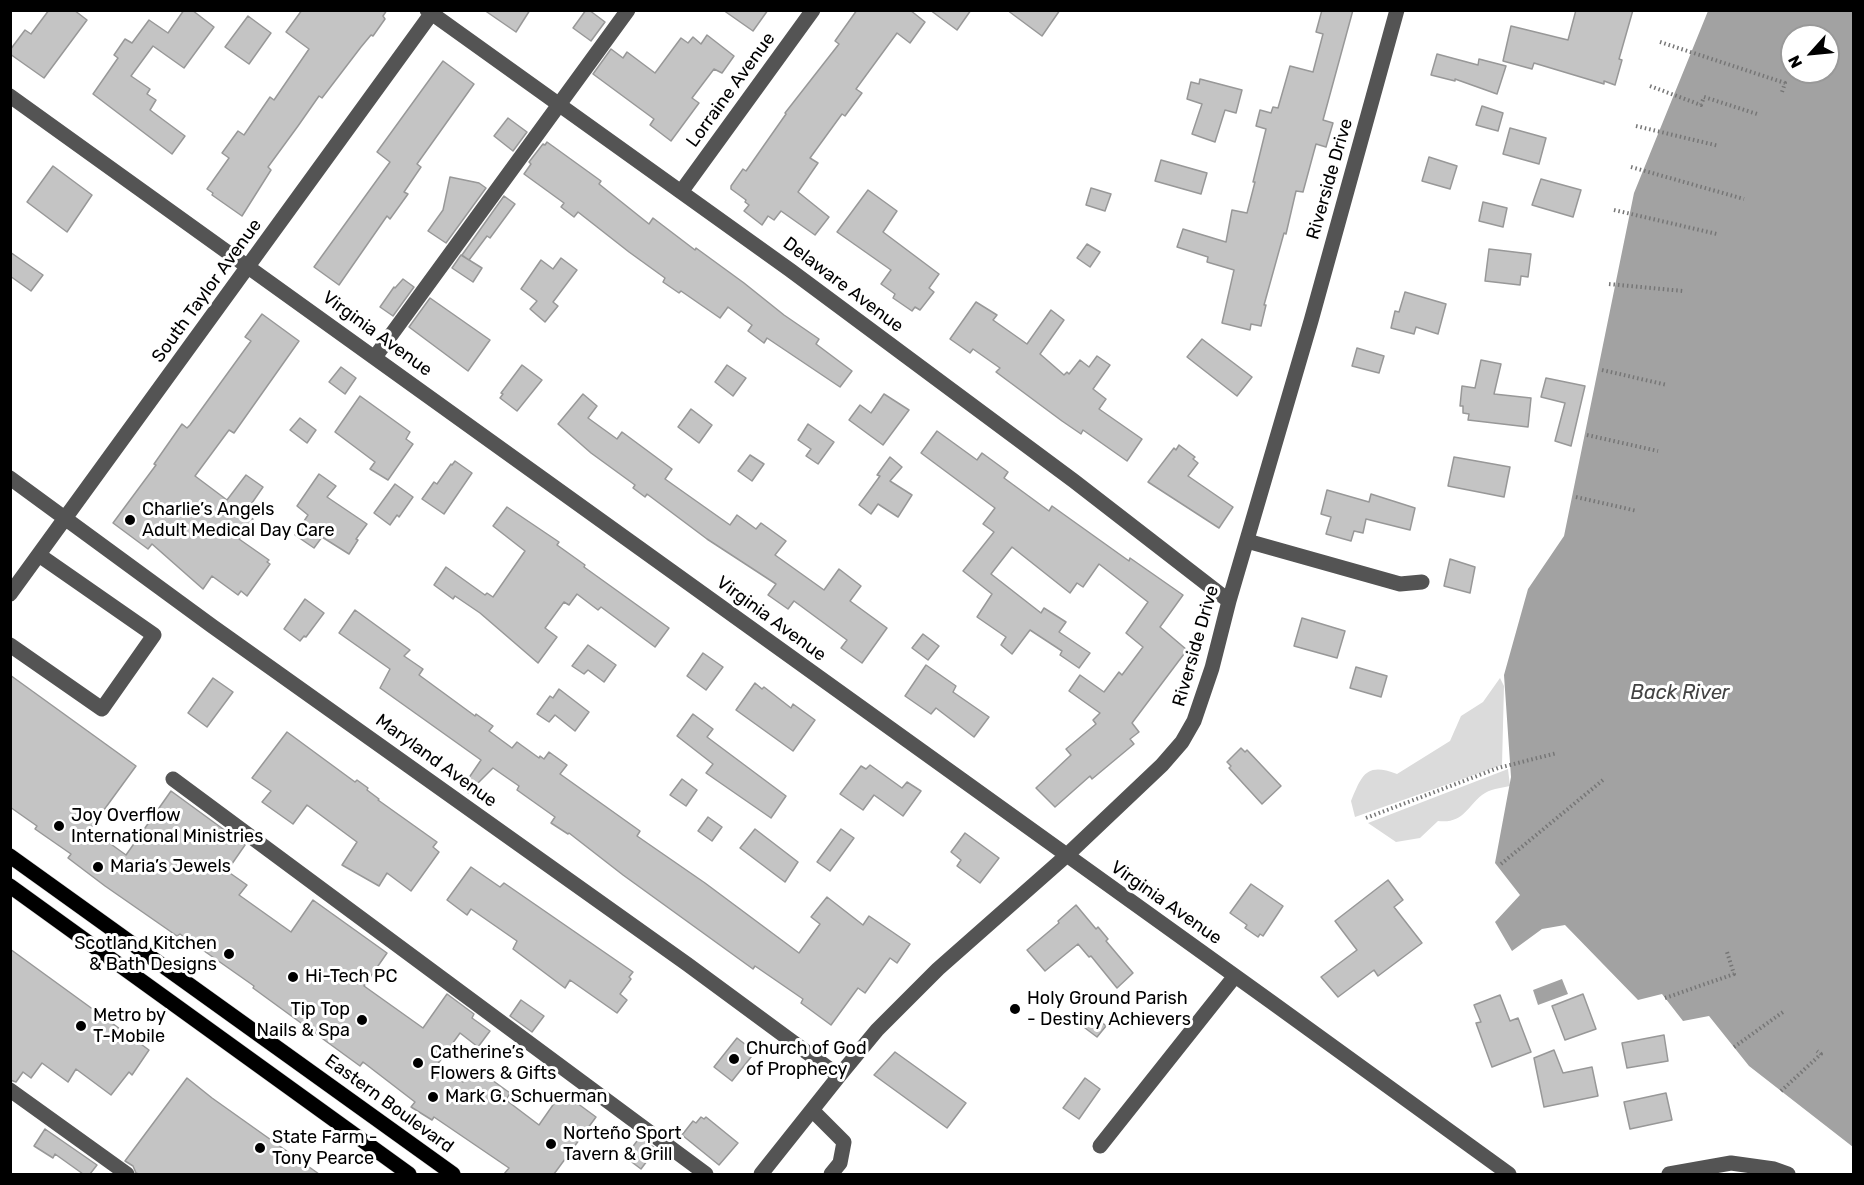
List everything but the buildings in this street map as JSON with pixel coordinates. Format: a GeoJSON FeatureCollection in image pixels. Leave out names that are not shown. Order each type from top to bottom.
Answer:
{"type":"FeatureCollection","features":[{"type":"Feature","properties":{"kind":"main road","name":"Eastern Boulevard"},"geometry":{"type":"LineString","coordinates":[[10,855],[453,1174]]}},
{"type":"Feature","properties":{"kind":"main road"},"geometry":{"type":"LineString","coordinates":[[10,886],[409,1174]]}},
{"type":"Feature","properties":{"kind":"main road"},"geometry":{"type":"LineString","coordinates":[[246,1057],[261,1036]]}},
{"type":"Feature","properties":{"kind":"street"},"geometry":{"type":"LineString","coordinates":[[375,357],[628,10]]}},
{"type":"Feature","properties":{"kind":"street","name":"Lorraine Avenue"},"geometry":{"type":"LineString","coordinates":[[681,192],[813,10]]}},
{"type":"Feature","properties":{"kind":"street","name":"Riverside Drive"},"geometry":{"type":"LineString","coordinates":[[761,1174],[877,1030],[991,921],[1162,765],[1182,742],[1194,721],[1311,321],[1397,10]]}},
{"type":"Feature","properties":{"kind":"street","name":"Delaware Avenue"},"geometry":{"type":"LineString","coordinates":[[431,12],[790,270],[1074,481],[1229,601]]}},
{"type":"Feature","properties":{"kind":"street","name":"South Taylor Avenue"},"geometry":{"type":"LineString","coordinates":[[10,594],[431,12]]}},
{"type":"Feature","properties":{"kind":"street","name":"Virginia Avenue"},"geometry":{"type":"LineString","coordinates":[[10,96],[1509,1174]]}},
{"type":"Feature","properties":{"kind":"street","name":"Maryland Avenue"},"geometry":{"type":"LineString","coordinates":[[10,478],[212,626],[687,964],[839,1076]]}},
{"type":"Feature","properties":{"kind":"street"},"geometry":{"type":"LineString","coordinates":[[1247,541],[1400,584],[1422,582]]}},
{"type":"Feature","properties":{"kind":"street"},"geometry":{"type":"LineString","coordinates":[[10,645],[102,710],[154,635],[39,555]]}},
{"type":"Feature","properties":{"kind":"street"},"geometry":{"type":"LineString","coordinates":[[173,779],[706,1174]]}},
{"type":"Feature","properties":{"kind":"street"},"geometry":{"type":"LineString","coordinates":[[1100,1146],[1236,976]]}},
{"type":"Feature","properties":{"kind":"street"},"geometry":{"type":"LineString","coordinates":[[10,1090],[127,1174]]}},
{"type":"Feature","properties":{"kind":"street"},"geometry":{"type":"LineString","coordinates":[[812,1110],[844,1142],[840,1163],[831,1174]]}},
{"type":"Feature","properties":{"kind":"street"},"geometry":{"type":"LineString","coordinates":[[1669,1174],[1731,1164],[1774,1169],[1788,1174]]}},
{"type":"Feature","properties":{"kind":"path"},"geometry":{"type":"LineString","coordinates":[[1660,42],[1785,82],[1782,92]]}},
{"type":"Feature","properties":{"kind":"path"},"geometry":{"type":"LineString","coordinates":[[1650,86],[1701,105],[1704,96],[1757,114]]}},
{"type":"Feature","properties":{"kind":"path"},"geometry":{"type":"LineString","coordinates":[[1636,126],[1719,146]]}},
{"type":"Feature","properties":{"kind":"path"},"geometry":{"type":"LineString","coordinates":[[1630,167],[1744,199]]}},
{"type":"Feature","properties":{"kind":"path"},"geometry":{"type":"LineString","coordinates":[[1614,210],[1717,234]]}},
{"type":"Feature","properties":{"kind":"path"},"geometry":{"type":"LineString","coordinates":[[1610,284],[1683,291]]}},
{"type":"Feature","properties":{"kind":"path"},"geometry":{"type":"LineString","coordinates":[[1602,370],[1667,385]]}},
{"type":"Feature","properties":{"kind":"path"},"geometry":{"type":"LineString","coordinates":[[1587,435],[1658,451]]}},
{"type":"Feature","properties":{"kind":"path"},"geometry":{"type":"LineString","coordinates":[[1575,497],[1637,511]]}},
{"type":"Feature","properties":{"kind":"path"},"geometry":{"type":"LineString","coordinates":[[1366,818],[1498,768],[1557,753]]}},
{"type":"Feature","properties":{"kind":"path"},"geometry":{"type":"LineString","coordinates":[[1501,864],[1603,780]]}},
{"type":"Feature","properties":{"kind":"path"},"geometry":{"type":"LineString","coordinates":[[1665,998],[1734,974],[1727,952]]}},
{"type":"Feature","properties":{"kind":"path"},"geometry":{"type":"LineString","coordinates":[[1734,1047],[1783,1012]]}},
{"type":"Feature","properties":{"kind":"path"},"geometry":{"type":"LineString","coordinates":[[1781,1091],[1821,1054],[1816,1050]]}},
{"type":"Feature","properties":{"kind":"shaded area"},"geometry":{"type":"Polygon","coordinates":[[[1500,678],[1504,686],[1502,765],[1355,817],[1351,801],[1358,784],[1366,773],[1378,770],[1397,774],[1450,741],[1461,716],[1483,702],[1500,678]]]}},
{"type":"Feature","properties":{"kind":"shaded area"},"geometry":{"type":"Polygon","coordinates":[[[1508,769],[1510,786],[1485,793],[1464,814],[1453,820],[1438,821],[1420,838],[1396,842],[1368,823],[1508,769]]]}},
{"type":"Feature","properties":{"kind":"water","name":"Back River"},"geometry":{"type":"Polygon","coordinates":[[[1708,11],[1853,11],[1853,1147],[1749,1066],[1709,1016],[1683,1021],[1662,994],[1638,1000],[1565,925],[1542,929],[1512,951],[1495,922],[1520,895],[1495,863],[1511,777],[1504,675],[1528,589],[1564,536],[1634,193],[1708,11]]]}},
{"type":"Feature","properties":{"kind":"water"},"geometry":{"type":"Polygon","coordinates":[[[1562,979],[1568,994],[1538,1005],[1533,990],[1562,979]]]}},
{"type":"Feature","properties":{"kind":"place","name":"Charlie’s Angels Adult Medical Day Care"},"geometry":{"type":"Point","coordinates":[130,520]}},
{"type":"Feature","properties":{"kind":"place","name":"Joy Overflow International Ministries"},"geometry":{"type":"Point","coordinates":[59,826]}},
{"type":"Feature","properties":{"kind":"place","name":"Maria’s Jewels"},"geometry":{"type":"Point","coordinates":[98,867]}},
{"type":"Feature","properties":{"kind":"place","name":"Scotland Kitchen & Bath Designs"},"geometry":{"type":"Point","coordinates":[229,954]}},
{"type":"Feature","properties":{"kind":"place","name":"Hi-Tech PC"},"geometry":{"type":"Point","coordinates":[293,977]}},
{"type":"Feature","properties":{"kind":"place","name":"Holy Ground Parish - Destiny Achievers"},"geometry":{"type":"Point","coordinates":[1015,1009]}},
{"type":"Feature","properties":{"kind":"place","name":"Tip Top Nails & Spa"},"geometry":{"type":"Point","coordinates":[362,1020]}},
{"type":"Feature","properties":{"kind":"place","name":"Metro by T-Mobile"},"geometry":{"type":"Point","coordinates":[81,1026]}},
{"type":"Feature","properties":{"kind":"place","name":"Church of God of Prophecy"},"geometry":{"type":"Point","coordinates":[734,1059]}},
{"type":"Feature","properties":{"kind":"place","name":"Catherine’s Flowers & Gifts"},"geometry":{"type":"Point","coordinates":[418,1063]}},
{"type":"Feature","properties":{"kind":"place","name":"Mark G. Schuerman"},"geometry":{"type":"Point","coordinates":[433,1097]}},
{"type":"Feature","properties":{"kind":"place","name":"Norteño Sport Tavern & Grill"},"geometry":{"type":"Point","coordinates":[551,1144]}},
{"type":"Feature","properties":{"kind":"place","name":"State Farm - Tony Pearce"},"geometry":{"type":"Point","coordinates":[260,1148]}}]}
